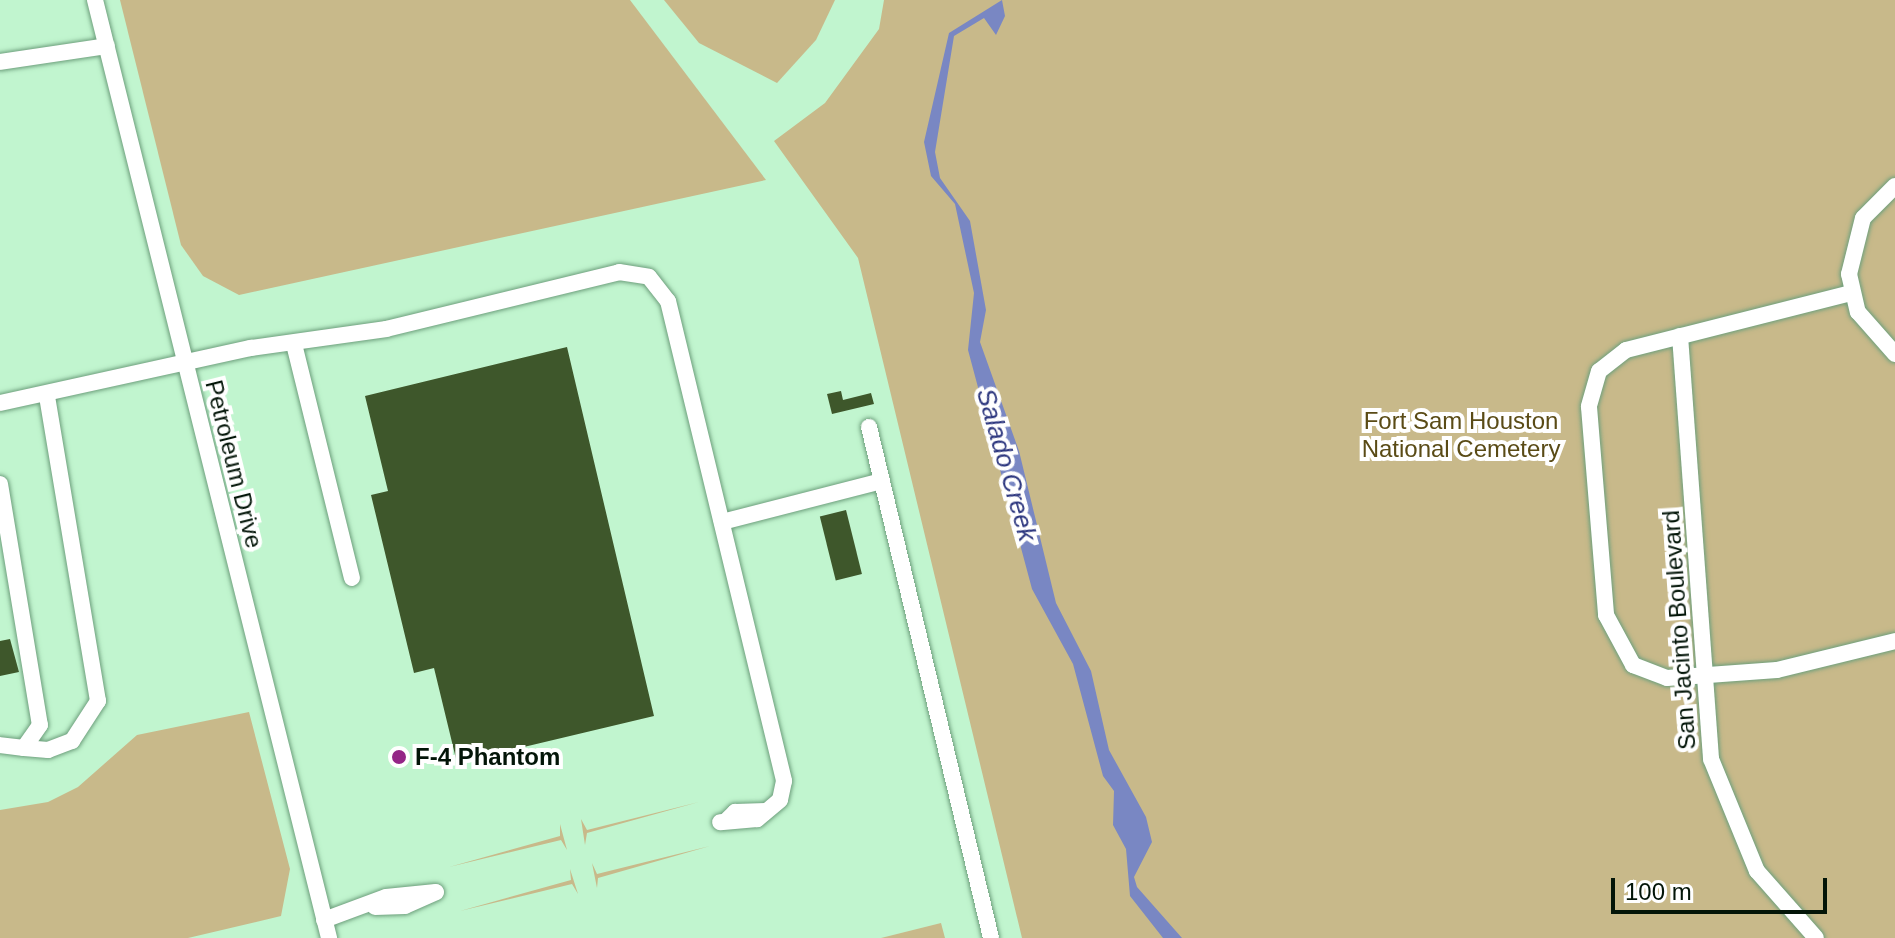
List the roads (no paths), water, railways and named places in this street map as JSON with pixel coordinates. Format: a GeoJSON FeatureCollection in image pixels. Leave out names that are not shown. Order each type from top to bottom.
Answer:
{"type":"FeatureCollection","features":[{"type":"Feature","properties":{"kind":"street","name":"Petroleum Drive"},"geometry":{"type":"LineString","coordinates":[[95,0],[329,938]]}},
{"type":"Feature","properties":{"kind":"street"},"geometry":{"type":"LineString","coordinates":[[0,62],[107,46]]}},
{"type":"Feature","properties":{"kind":"street"},"geometry":{"type":"LineString","coordinates":[[1895,186],[1855,236],[1851,293],[1868,329],[1895,354]]}},
{"type":"Feature","properties":{"kind":"street"},"geometry":{"type":"LineString","coordinates":[[0,403],[294,344],[619,272],[642,274],[668,301],[784,781],[780,800],[766,811],[746,822],[723,822]]}},
{"type":"Feature","properties":{"kind":"street"},"geometry":{"type":"LineString","coordinates":[[1851,293],[1680,336],[1611,359],[1589,407],[1610,633],[1650,675],[1704,677],[1777,670],[1895,641]]}},
{"type":"Feature","properties":{"kind":"street","name":"San Jacinto Boulevard"},"geometry":{"type":"LineString","coordinates":[[1680,336],[1704,677],[1722,798],[1757,871],[1816,938]]}},
{"type":"Feature","properties":{"kind":"street"},"geometry":{"type":"LineString","coordinates":[[294,344],[352,578]]}},
{"type":"Feature","properties":{"kind":"street"},"geometry":{"type":"LineString","coordinates":[[0,745],[48,750],[72,741],[98,701],[47,396]]}},
{"type":"Feature","properties":{"kind":"street"},"geometry":{"type":"LineString","coordinates":[[869,427],[991,938]]}},
{"type":"Feature","properties":{"kind":"street"},"geometry":{"type":"LineString","coordinates":[[722,522],[882,481]]}},
{"type":"Feature","properties":{"kind":"street"},"geometry":{"type":"LineString","coordinates":[[0,484],[39,714],[38,734],[24,748]]}},
{"type":"Feature","properties":{"kind":"street"},"geometry":{"type":"LineString","coordinates":[[324,920],[375,907]]}},
{"type":"Feature","properties":{"kind":"water","name":"Salado Creek"},"geometry":{"type":"Polygon","coordinates":[[[1002,0],[1005,16],[996,35],[984,18],[954,36],[935,152],[940,178],[970,221],[986,310],[980,342],[1019,451],[1056,603],[1091,671],[1109,750],[1146,817],[1152,842],[1134,877],[1137,887],[1182,938],[1163,938],[1130,896],[1126,849],[1113,825],[1114,791],[1103,776],[1073,664],[1032,589],[968,350],[974,293],[955,204],[931,176],[924,142],[949,33],[1002,0]]]}},
{"type":"Feature","properties":{"kind":"place","name":"F-4 Phantom"},"geometry":{"type":"Point","coordinates":[399,757]}},
{"type":"Feature","properties":{"kind":"park label","name":"Fort Sam Houston National Cemetery"},"geometry":{"type":"Point","coordinates":[1461,435]}}]}
